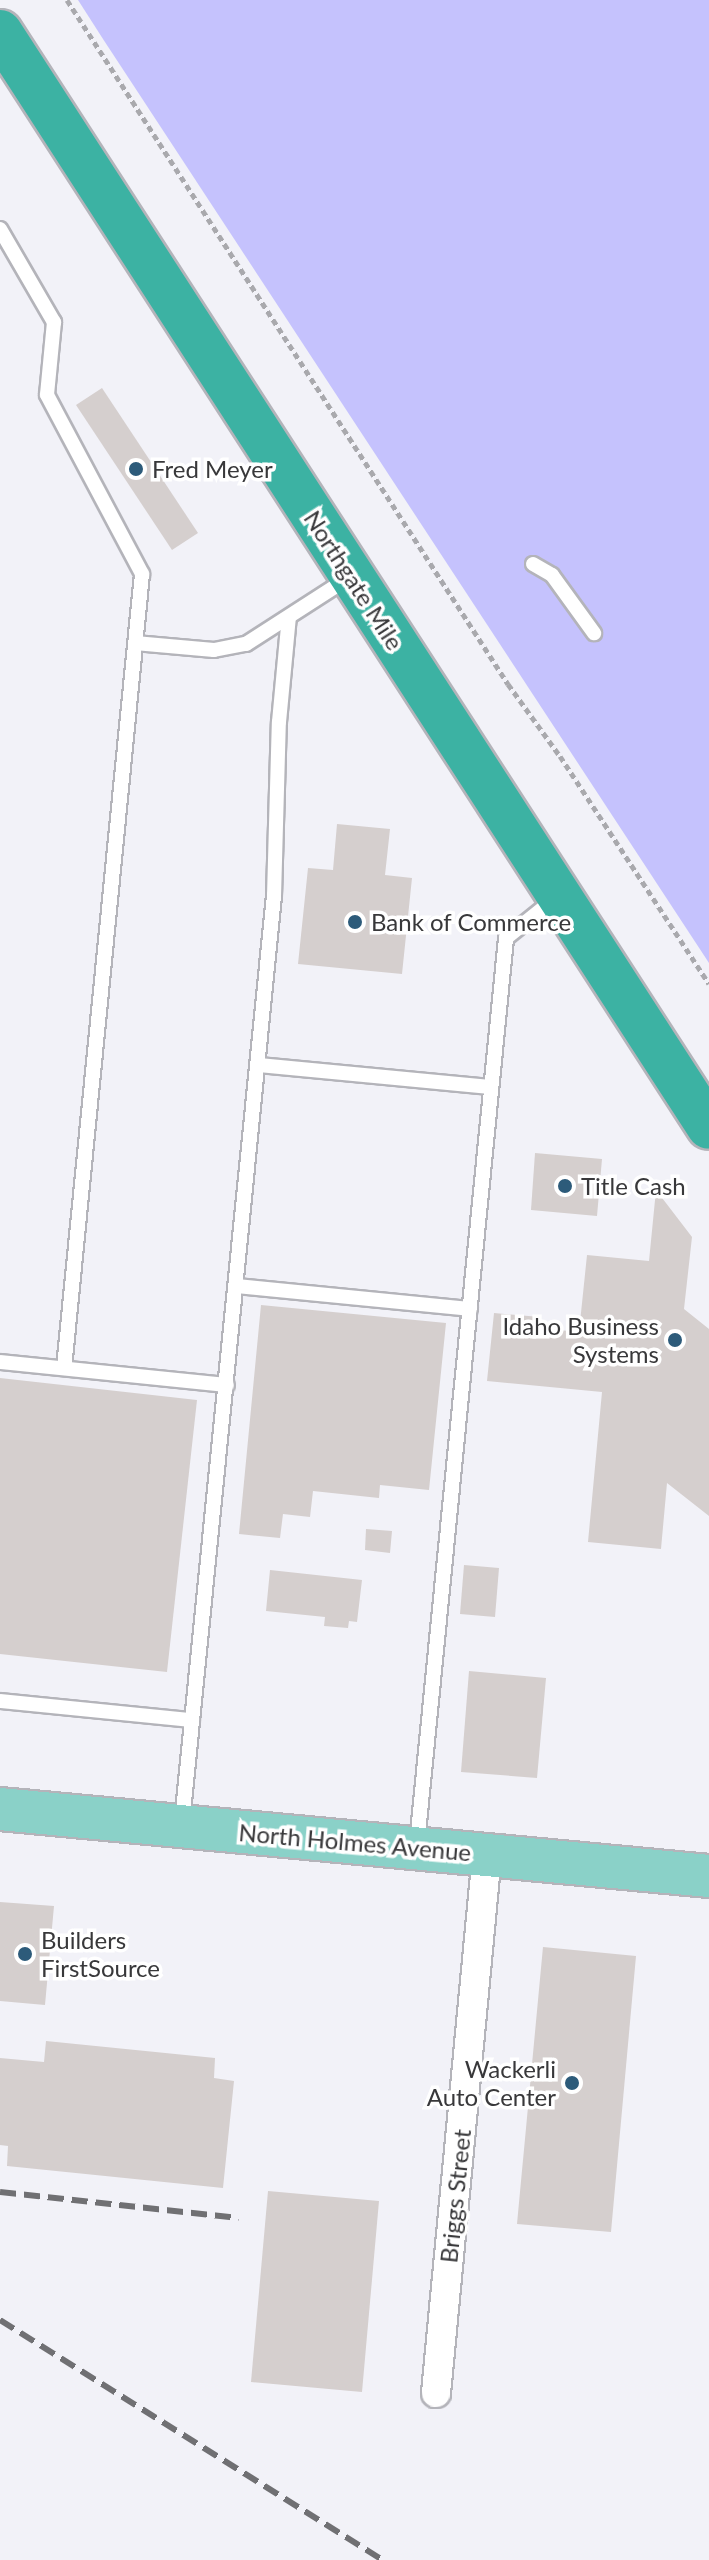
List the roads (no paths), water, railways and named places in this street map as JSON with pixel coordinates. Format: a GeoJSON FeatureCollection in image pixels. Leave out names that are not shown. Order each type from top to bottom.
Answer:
{"type":"FeatureCollection","features":[{"type":"Feature","properties":{"kind":"highway","name":"Northgate Mile"},"geometry":{"type":"LineString","coordinates":[[0,32],[557,897],[709,1127]]}},
{"type":"Feature","properties":{"kind":"main road","name":"North Holmes Avenue"},"geometry":{"type":"LineString","coordinates":[[0,1809],[709,1876]]}},
{"type":"Feature","properties":{"kind":"street","name":"Briggs Street"},"geometry":{"type":"LineString","coordinates":[[436,2393],[487,1854]]}},
{"type":"Feature","properties":{"kind":"lane"},"geometry":{"type":"LineString","coordinates":[[0,229],[54,322],[47,395],[142,574],[64,1368]]}},
{"type":"Feature","properties":{"kind":"lane"},"geometry":{"type":"LineString","coordinates":[[533,564],[552,575],[594,633]]}},
{"type":"Feature","properties":{"kind":"lane"},"geometry":{"type":"LineString","coordinates":[[135,643],[214,650],[246,644],[351,576]]}},
{"type":"Feature","properties":{"kind":"lane"},"geometry":{"type":"LineString","coordinates":[[182,1826],[274,896],[279,722],[289,617]]}},
{"type":"Feature","properties":{"kind":"lane"},"geometry":{"type":"LineString","coordinates":[[416,1848],[506,938],[557,897]]}},
{"type":"Feature","properties":{"kind":"lane"},"geometry":{"type":"LineString","coordinates":[[258,1065],[491,1087]]}},
{"type":"Feature","properties":{"kind":"lane"},"geometry":{"type":"LineString","coordinates":[[236,1286],[470,1309]]}},
{"type":"Feature","properties":{"kind":"lane"},"geometry":{"type":"LineString","coordinates":[[0,1362],[227,1385]]}},
{"type":"Feature","properties":{"kind":"lane"},"geometry":{"type":"LineString","coordinates":[[0,1701],[192,1720]]}},
{"type":"Feature","properties":{"kind":"railway"},"geometry":{"type":"LineString","coordinates":[[0,2192],[239,2218]]}},
{"type":"Feature","properties":{"kind":"railway"},"geometry":{"type":"LineString","coordinates":[[0,2320],[383,2560]]}},
{"type":"Feature","properties":{"kind":"place","name":"Fred Meyer"},"geometry":{"type":"Point","coordinates":[136,469]}},
{"type":"Feature","properties":{"kind":"place","name":"Bank of Commerce"},"geometry":{"type":"Point","coordinates":[355,922]}},
{"type":"Feature","properties":{"kind":"place","name":"Title Cash"},"geometry":{"type":"Point","coordinates":[565,1186]}},
{"type":"Feature","properties":{"kind":"place","name":"Idaho Business Systems"},"geometry":{"type":"Point","coordinates":[675,1340]}},
{"type":"Feature","properties":{"kind":"place","name":"Builders FirstSource"},"geometry":{"type":"Point","coordinates":[25,1954]}},
{"type":"Feature","properties":{"kind":"place","name":"Wackerli Auto Center"},"geometry":{"type":"Point","coordinates":[572,2083]}}]}
